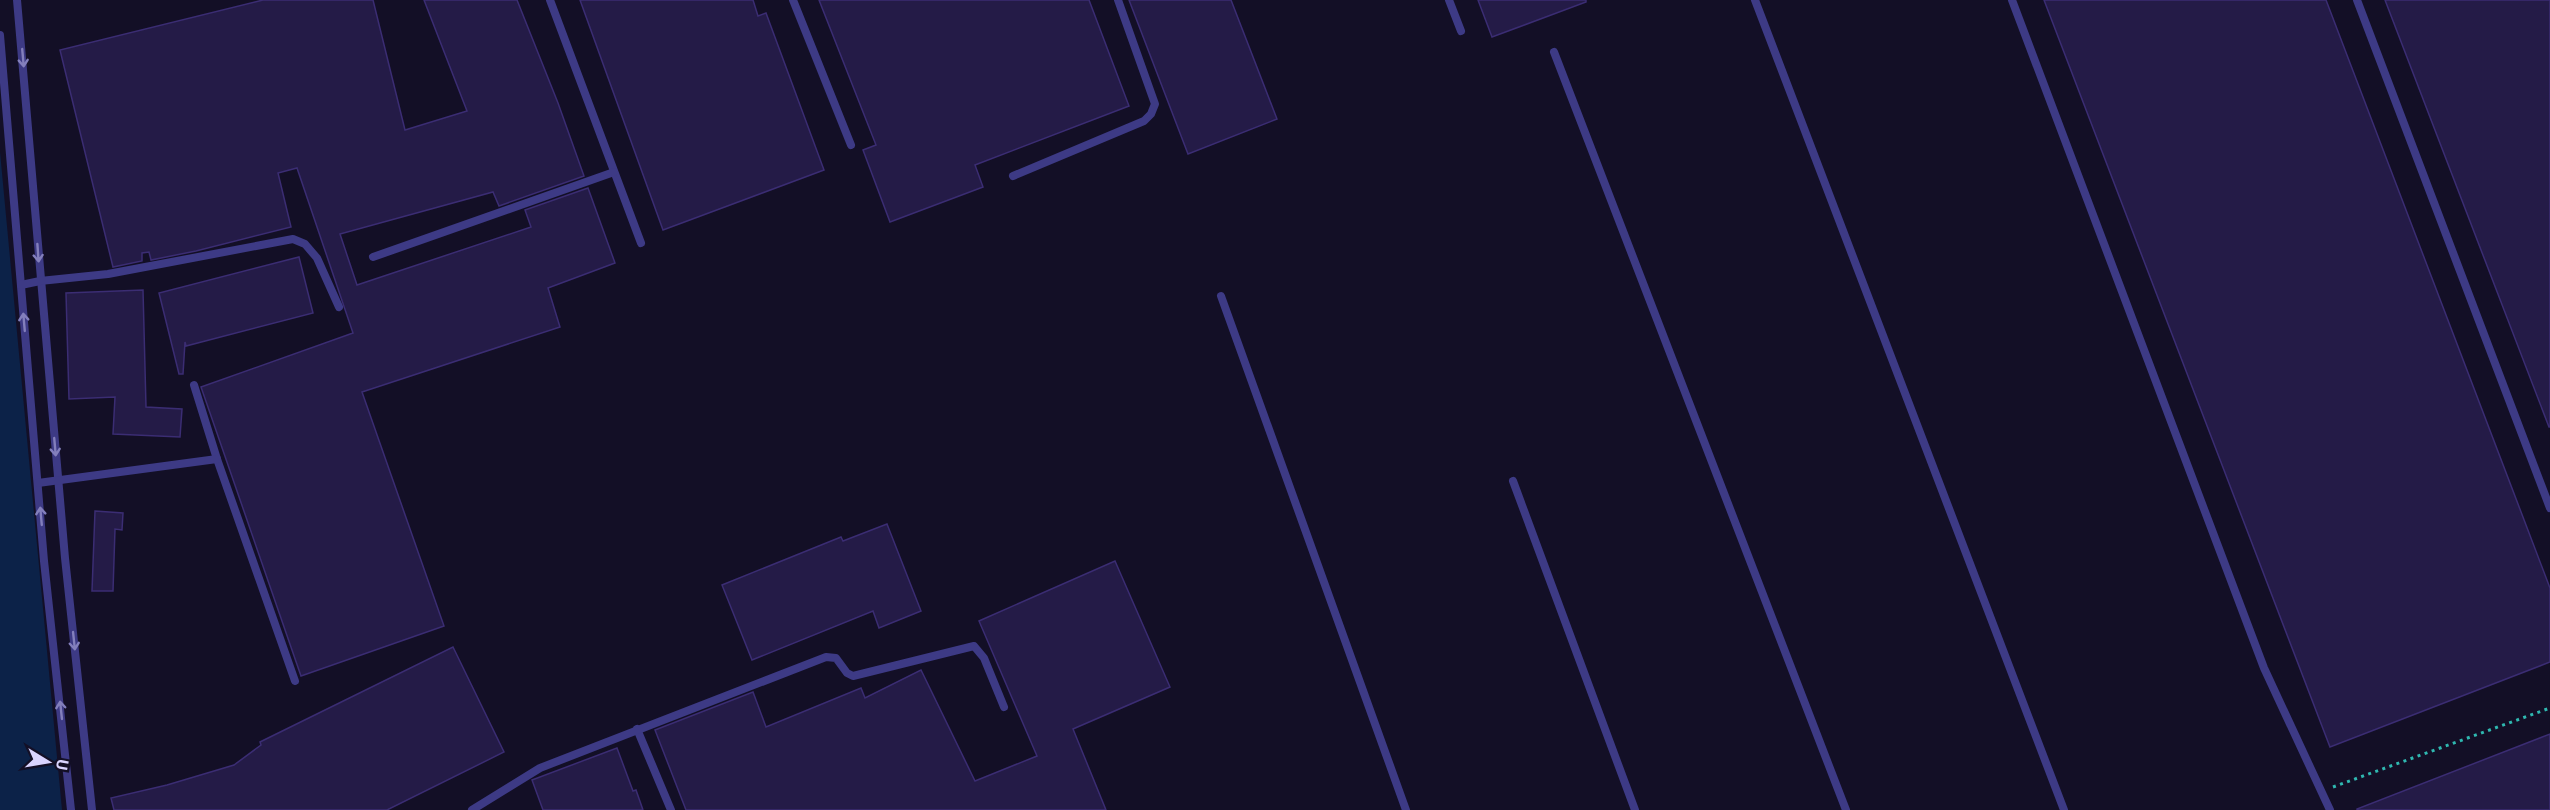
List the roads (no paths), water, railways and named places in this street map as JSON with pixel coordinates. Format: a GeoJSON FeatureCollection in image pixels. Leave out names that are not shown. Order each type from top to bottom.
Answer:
{"type":"FeatureCollection","features":[{"type":"Feature","properties":{"kind":"lane"},"geometry":{"type":"LineString","coordinates":[[17,0],[58,481],[92,810]]}},
{"type":"Feature","properties":{"kind":"lane"},"geometry":{"type":"LineString","coordinates":[[550,0],[641,243]]}},
{"type":"Feature","properties":{"kind":"lane"},"geometry":{"type":"LineString","coordinates":[[793,0],[851,145]]}},
{"type":"Feature","properties":{"kind":"lane"},"geometry":{"type":"LineString","coordinates":[[1013,176],[1144,121],[1151,114],[1155,104],[1118,0]]}},
{"type":"Feature","properties":{"kind":"lane"},"geometry":{"type":"LineString","coordinates":[[1449,0],[1461,31]]}},
{"type":"Feature","properties":{"kind":"lane"},"geometry":{"type":"LineString","coordinates":[[1755,0],[2064,810]]}},
{"type":"Feature","properties":{"kind":"lane"},"geometry":{"type":"LineString","coordinates":[[2012,0],[2264,668],[2330,810]]}},
{"type":"Feature","properties":{"kind":"lane"},"geometry":{"type":"LineString","coordinates":[[2357,0],[2550,508]]}},
{"type":"Feature","properties":{"kind":"lane"},"geometry":{"type":"LineString","coordinates":[[0,35],[38,483],[71,810]]}},
{"type":"Feature","properties":{"kind":"lane"},"geometry":{"type":"LineString","coordinates":[[1554,52],[1846,810]]}},
{"type":"Feature","properties":{"kind":"lane"},"geometry":{"type":"LineString","coordinates":[[373,257],[614,172]]}},
{"type":"Feature","properties":{"kind":"lane"},"geometry":{"type":"LineString","coordinates":[[21,285],[108,274],[293,239],[305,244],[317,258],[339,307]]}},
{"type":"Feature","properties":{"kind":"lane"},"geometry":{"type":"LineString","coordinates":[[1221,296],[1406,810]]}},
{"type":"Feature","properties":{"kind":"lane"},"geometry":{"type":"LineString","coordinates":[[194,384],[217,459],[295,681]]}},
{"type":"Feature","properties":{"kind":"lane"},"geometry":{"type":"LineString","coordinates":[[38,483],[217,459]]}},
{"type":"Feature","properties":{"kind":"lane"},"geometry":{"type":"LineString","coordinates":[[1513,481],[1635,810]]}},
{"type":"Feature","properties":{"kind":"lane"},"geometry":{"type":"LineString","coordinates":[[472,810],[540,768],[826,657],[836,658],[847,673],[853,676],[974,646],[984,658],[1004,707]]}},
{"type":"Feature","properties":{"kind":"lane"},"geometry":{"type":"LineString","coordinates":[[637,729],[670,810]]}},
{"type":"Feature","properties":{"kind":"water"},"geometry":{"type":"Polygon","coordinates":[[[0,152],[62,810],[0,810],[0,152]]]}}]}
